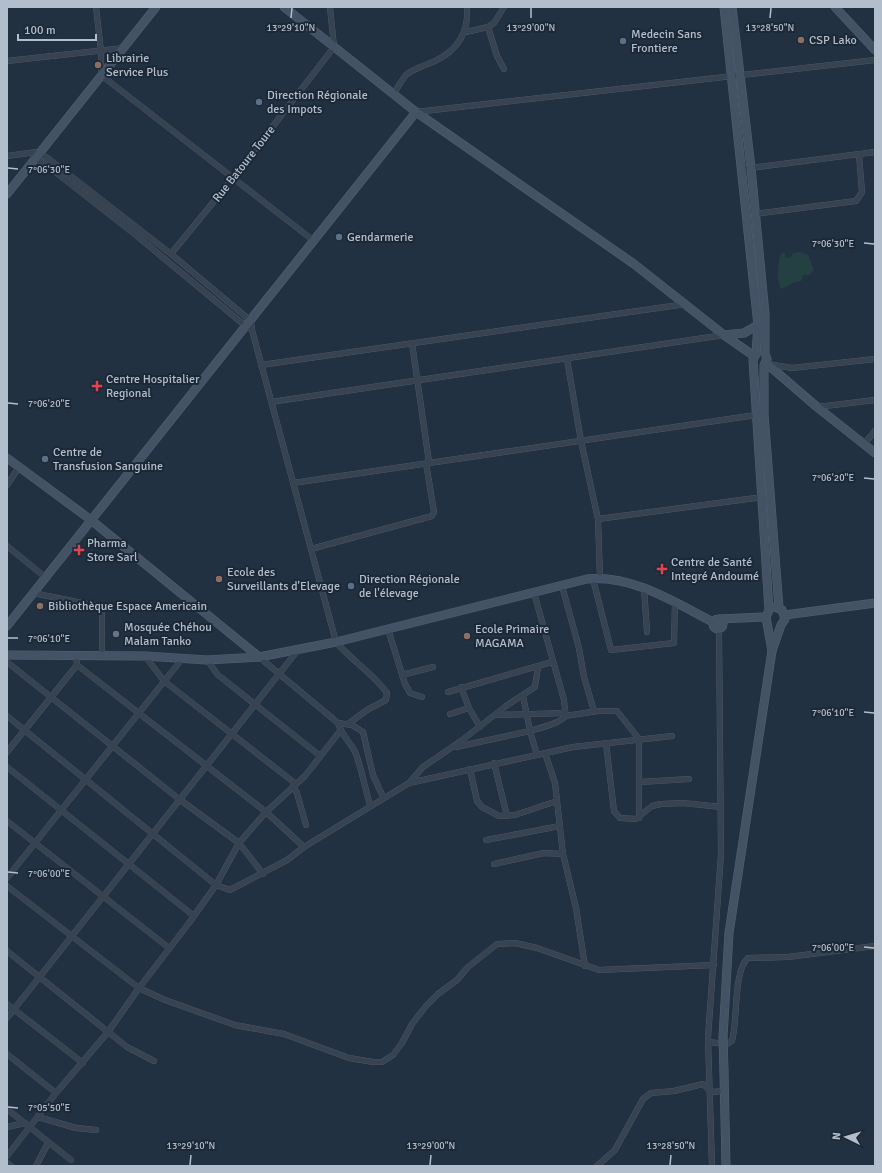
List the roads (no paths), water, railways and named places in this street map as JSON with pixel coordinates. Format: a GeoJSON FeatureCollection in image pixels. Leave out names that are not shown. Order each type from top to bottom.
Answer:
{"type":"FeatureCollection","features":[{"type":"Feature","properties":{"kind":"street"},"geometry":{"type":"LineString","coordinates":[[96,7],[101,75],[314,241]]}},
{"type":"Feature","properties":{"kind":"street"},"geometry":{"type":"LineString","coordinates":[[7,194],[35,155],[156,7]]}},
{"type":"Feature","properties":{"kind":"street"},"geometry":{"type":"LineString","coordinates":[[284,7],[416,112],[634,264],[724,335],[755,357],[758,366],[765,364],[792,368],[875,358]]}},
{"type":"Feature","properties":{"kind":"street"},"geometry":{"type":"LineString","coordinates":[[330,7],[334,47]]}},
{"type":"Feature","properties":{"kind":"street"},"geometry":{"type":"LineString","coordinates":[[393,94],[407,74],[448,54],[466,32],[468,25],[467,7]]}},
{"type":"Feature","properties":{"kind":"street"},"geometry":{"type":"LineString","coordinates":[[466,32],[488,27],[494,23],[504,7]]}},
{"type":"Feature","properties":{"kind":"street"},"geometry":{"type":"LineString","coordinates":[[724,7],[751,168],[765,314],[767,359],[765,364],[764,414],[779,608],[785,615]]}},
{"type":"Feature","properties":{"kind":"street"},"geometry":{"type":"LineString","coordinates":[[732,7],[742,169],[758,325],[755,357],[756,415],[763,497],[768,617],[772,651]]}},
{"type":"Feature","properties":{"kind":"street"},"geometry":{"type":"LineString","coordinates":[[835,7],[875,50]]}},
{"type":"Feature","properties":{"kind":"street"},"geometry":{"type":"LineString","coordinates":[[488,27],[504,69]]}},
{"type":"Feature","properties":{"kind":"street","name":"Rue Batoure Toure"},"geometry":{"type":"LineString","coordinates":[[170,254],[233,178],[334,47]]}},
{"type":"Feature","properties":{"kind":"street"},"geometry":{"type":"LineString","coordinates":[[7,60],[124,48]]}},
{"type":"Feature","properties":{"kind":"street"},"geometry":{"type":"LineString","coordinates":[[7,626],[249,326],[416,112],[875,60]]}},
{"type":"Feature","properties":{"kind":"street"},"geometry":{"type":"LineString","coordinates":[[742,169],[875,152]]}},
{"type":"Feature","properties":{"kind":"street"},"geometry":{"type":"LineString","coordinates":[[755,214],[856,202],[862,192],[859,154]]}},
{"type":"Feature","properties":{"kind":"street"},"geometry":{"type":"LineString","coordinates":[[35,155],[249,326]]}},
{"type":"Feature","properties":{"kind":"street"},"geometry":{"type":"LineString","coordinates":[[7,156],[35,155],[82,185],[170,254],[249,326],[262,365],[336,642],[351,659],[382,686],[387,693],[386,700],[367,710],[348,724]]}},
{"type":"Feature","properties":{"kind":"street"},"geometry":{"type":"LineString","coordinates":[[78,190],[82,185]]}},
{"type":"Feature","properties":{"kind":"street"},"geometry":{"type":"LineString","coordinates":[[262,365],[686,304]]}},
{"type":"Feature","properties":{"kind":"street"},"geometry":{"type":"LineString","coordinates":[[272,402],[744,333],[758,325]]}},
{"type":"Feature","properties":{"kind":"street"},"geometry":{"type":"LineString","coordinates":[[311,549],[432,516],[434,512],[412,343]]}},
{"type":"Feature","properties":{"kind":"street"},"geometry":{"type":"LineString","coordinates":[[755,357],[760,352],[766,354]]}},
{"type":"Feature","properties":{"kind":"street"},"geometry":{"type":"LineString","coordinates":[[567,359],[580,440],[598,519],[596,578],[612,650],[674,643],[675,603]]}},
{"type":"Feature","properties":{"kind":"street"},"geometry":{"type":"LineString","coordinates":[[765,364],[875,453]]}},
{"type":"Feature","properties":{"kind":"street"},"geometry":{"type":"LineString","coordinates":[[817,407],[875,400]]}},
{"type":"Feature","properties":{"kind":"street"},"geometry":{"type":"LineString","coordinates":[[293,483],[427,462],[756,415]]}},
{"type":"Feature","properties":{"kind":"street"},"geometry":{"type":"LineString","coordinates":[[864,444],[875,431]]}},
{"type":"Feature","properties":{"kind":"street"},"geometry":{"type":"LineString","coordinates":[[7,458],[91,520],[338,722],[348,724],[363,732],[373,774],[383,797]]}},
{"type":"Feature","properties":{"kind":"street"},"geometry":{"type":"LineString","coordinates":[[7,485],[19,467]]}},
{"type":"Feature","properties":{"kind":"street"},"geometry":{"type":"LineString","coordinates":[[598,519],[763,497]]}},
{"type":"Feature","properties":{"kind":"street"},"geometry":{"type":"LineString","coordinates":[[7,546],[45,577]]}},
{"type":"Feature","properties":{"kind":"street"},"geometry":{"type":"LineString","coordinates":[[7,655],[145,656],[207,660],[259,657],[336,642],[596,578],[626,582],[644,588],[719,624],[737,618],[768,617]]}},
{"type":"Feature","properties":{"kind":"street"},"geometry":{"type":"LineString","coordinates":[[562,586],[579,648],[584,677],[594,711]]}},
{"type":"Feature","properties":{"kind":"street"},"geometry":{"type":"LineString","coordinates":[[644,588],[647,632]]}},
{"type":"Feature","properties":{"kind":"street"},"geometry":{"type":"LineString","coordinates":[[33,593],[102,607],[102,656]]}},
{"type":"Feature","properties":{"kind":"street"},"geometry":{"type":"LineString","coordinates":[[452,748],[530,731],[558,722],[565,714],[564,700],[552,662],[534,593]]}},
{"type":"Feature","properties":{"kind":"street"},"geometry":{"type":"LineString","coordinates":[[785,615],[875,603]]}},
{"type":"Feature","properties":{"kind":"street"},"geometry":{"type":"LineString","coordinates":[[768,617],[774,608],[779,608]]}},
{"type":"Feature","properties":{"kind":"street"},"geometry":{"type":"LineString","coordinates":[[726,1166],[723,1037],[729,934],[772,651],[785,615]]}},
{"type":"Feature","properties":{"kind":"street"},"geometry":{"type":"LineString","coordinates":[[768,617],[774,626],[781,625]]}},
{"type":"Feature","properties":{"kind":"street"},"geometry":{"type":"LineString","coordinates":[[712,1166],[711,1092],[708,1042],[721,854],[719,624]]}},
{"type":"Feature","properties":{"kind":"street"},"geometry":{"type":"LineString","coordinates":[[388,629],[402,675],[410,693],[422,698]]}},
{"type":"Feature","properties":{"kind":"street"},"geometry":{"type":"LineString","coordinates":[[7,1018],[298,650]]}},
{"type":"Feature","properties":{"kind":"street"},"geometry":{"type":"LineString","coordinates":[[7,752],[77,665],[76,655]]}},
{"type":"Feature","properties":{"kind":"street"},"geometry":{"type":"LineString","coordinates":[[145,656],[164,681],[232,734],[294,786],[298,793],[306,825]]}},
{"type":"Feature","properties":{"kind":"street"},"geometry":{"type":"LineString","coordinates":[[7,878],[182,659]]}},
{"type":"Feature","properties":{"kind":"street"},"geometry":{"type":"LineString","coordinates":[[207,660],[218,675],[254,705],[319,755],[321,754]]}},
{"type":"Feature","properties":{"kind":"street"},"geometry":{"type":"LineString","coordinates":[[7,662],[179,799],[239,843],[263,874]]}},
{"type":"Feature","properties":{"kind":"street"},"geometry":{"type":"LineString","coordinates":[[448,692],[461,687],[552,662]]}},
{"type":"Feature","properties":{"kind":"street"},"geometry":{"type":"LineString","coordinates":[[77,665],[266,812],[304,847]]}},
{"type":"Feature","properties":{"kind":"street"},"geometry":{"type":"LineString","coordinates":[[402,675],[433,667]]}},
{"type":"Feature","properties":{"kind":"street"},"geometry":{"type":"LineString","coordinates":[[409,783],[424,767],[452,748],[506,706],[536,686],[538,667]]}},
{"type":"Feature","properties":{"kind":"street"},"geometry":{"type":"LineString","coordinates":[[461,687],[469,708],[480,727]]}},
{"type":"Feature","properties":{"kind":"street"},"geometry":{"type":"LineString","coordinates":[[523,696],[526,715],[537,755]]}},
{"type":"Feature","properties":{"kind":"street"},"geometry":{"type":"LineString","coordinates":[[450,714],[469,708]]}},
{"type":"Feature","properties":{"kind":"street"},"geometry":{"type":"LineString","coordinates":[[496,715],[565,714],[594,711],[617,711],[639,739],[640,818]]}},
{"type":"Feature","properties":{"kind":"street"},"geometry":{"type":"LineString","coordinates":[[7,716],[216,885],[234,890],[263,874],[383,797],[409,783],[494,763],[573,747],[672,736]]}},
{"type":"Feature","properties":{"kind":"street"},"geometry":{"type":"LineString","coordinates":[[338,722],[340,731],[349,740],[356,754],[370,805]]}},
{"type":"Feature","properties":{"kind":"street"},"geometry":{"type":"LineString","coordinates":[[7,1156],[28,1125],[38,1116],[108,1032],[139,988],[194,916],[216,885],[239,843],[266,812],[305,776],[340,731]]}},
{"type":"Feature","properties":{"kind":"street"},"geometry":{"type":"LineString","coordinates":[[606,743],[614,811],[620,818],[640,818],[652,806],[661,804],[683,803],[721,807]]}},
{"type":"Feature","properties":{"kind":"street"},"geometry":{"type":"LineString","coordinates":[[545,753],[555,783],[564,854],[576,908],[585,966]]}},
{"type":"Feature","properties":{"kind":"street"},"geometry":{"type":"LineString","coordinates":[[494,763],[507,816]]}},
{"type":"Feature","properties":{"kind":"street"},"geometry":{"type":"LineString","coordinates":[[7,768],[61,810],[128,866],[194,916]]}},
{"type":"Feature","properties":{"kind":"street"},"geometry":{"type":"LineString","coordinates":[[470,769],[478,801],[482,807],[499,816],[526,812],[557,800]]}},
{"type":"Feature","properties":{"kind":"street"},"geometry":{"type":"LineString","coordinates":[[640,782],[688,779]]}},
{"type":"Feature","properties":{"kind":"street"},"geometry":{"type":"LineString","coordinates":[[7,821],[169,948]]}},
{"type":"Feature","properties":{"kind":"street"},"geometry":{"type":"LineString","coordinates":[[486,840],[560,826]]}},
{"type":"Feature","properties":{"kind":"street"},"geometry":{"type":"LineString","coordinates":[[494,864],[544,853],[564,854]]}},
{"type":"Feature","properties":{"kind":"street"},"geometry":{"type":"LineString","coordinates":[[7,886],[139,988],[165,1000],[235,1025],[284,1034],[349,1058],[382,1062],[397,1051],[419,1014],[438,994],[497,944],[515,943],[537,948],[599,970],[714,965]]}},
{"type":"Feature","properties":{"kind":"street"},"geometry":{"type":"LineString","coordinates":[[708,1042],[727,1044],[732,1041],[736,1019],[740,973],[743,962],[748,958],[788,957],[835,949],[875,946]]}},
{"type":"Feature","properties":{"kind":"street"},"geometry":{"type":"LineString","coordinates":[[7,951],[127,1047],[154,1061]]}},
{"type":"Feature","properties":{"kind":"street"},"geometry":{"type":"LineString","coordinates":[[7,1004],[82,1063]]}},
{"type":"Feature","properties":{"kind":"street"},"geometry":{"type":"LineString","coordinates":[[7,1054],[56,1093]]}},
{"type":"Feature","properties":{"kind":"street"},"geometry":{"type":"LineString","coordinates":[[597,1166],[615,1150],[643,1098],[648,1094],[674,1091],[697,1084],[703,1084],[711,1092],[724,1091]]}},
{"type":"Feature","properties":{"kind":"street"},"geometry":{"type":"LineString","coordinates":[[7,1109],[71,1160]]}},
{"type":"Feature","properties":{"kind":"street"},"geometry":{"type":"LineString","coordinates":[[38,1116],[76,1128],[96,1130]]}},
{"type":"Feature","properties":{"kind":"street"},"geometry":{"type":"LineString","coordinates":[[7,1127],[28,1125]]}},
{"type":"Feature","properties":{"kind":"street"},"geometry":{"type":"LineString","coordinates":[[36,1166],[48,1143]]}},
{"type":"Feature","properties":{"kind":"street"},"geometry":{"type":"LineString","coordinates":[[7,1163],[11,1166]]}},
{"type":"Feature","properties":{"kind":"place","name":"CSP Lako"},"geometry":{"type":"Point","coordinates":[801,40]}},
{"type":"Feature","properties":{"kind":"place","name":"Medecin Sans Frontiere"},"geometry":{"type":"Point","coordinates":[623,41]}},
{"type":"Feature","properties":{"kind":"place","name":"Librairie Service Plus"},"geometry":{"type":"Point","coordinates":[98,65]}},
{"type":"Feature","properties":{"kind":"place","name":"Direction Régionale des Impots"},"geometry":{"type":"Point","coordinates":[259,102]}},
{"type":"Feature","properties":{"kind":"place","name":"Gendarmerie"},"geometry":{"type":"Point","coordinates":[339,237]}},
{"type":"Feature","properties":{"kind":"place","name":"Centre Hospitalier Regional"},"geometry":{"type":"Point","coordinates":[97,386]}},
{"type":"Feature","properties":{"kind":"place","name":"Centre de Transfusion Sanguine"},"geometry":{"type":"Point","coordinates":[45,459]}},
{"type":"Feature","properties":{"kind":"place","name":"Pharma Store Sarl"},"geometry":{"type":"Point","coordinates":[79,550]}},
{"type":"Feature","properties":{"kind":"place","name":"Centre de Santé Integré Andoumé"},"geometry":{"type":"Point","coordinates":[662,569]}},
{"type":"Feature","properties":{"kind":"place","name":"Ecole des Surveillants d'Elevage"},"geometry":{"type":"Point","coordinates":[219,579]}},
{"type":"Feature","properties":{"kind":"place","name":"Direction Régionale de l'élevage"},"geometry":{"type":"Point","coordinates":[351,586]}},
{"type":"Feature","properties":{"kind":"place","name":"Bibliothèque Espace Americain"},"geometry":{"type":"Point","coordinates":[40,606]}},
{"type":"Feature","properties":{"kind":"place","name":"Mosquée Chéhou Malam Tanko"},"geometry":{"type":"Point","coordinates":[116,634]}},
{"type":"Feature","properties":{"kind":"place","name":"Ecole Primaire MAGAMA"},"geometry":{"type":"Point","coordinates":[467,636]}}]}
